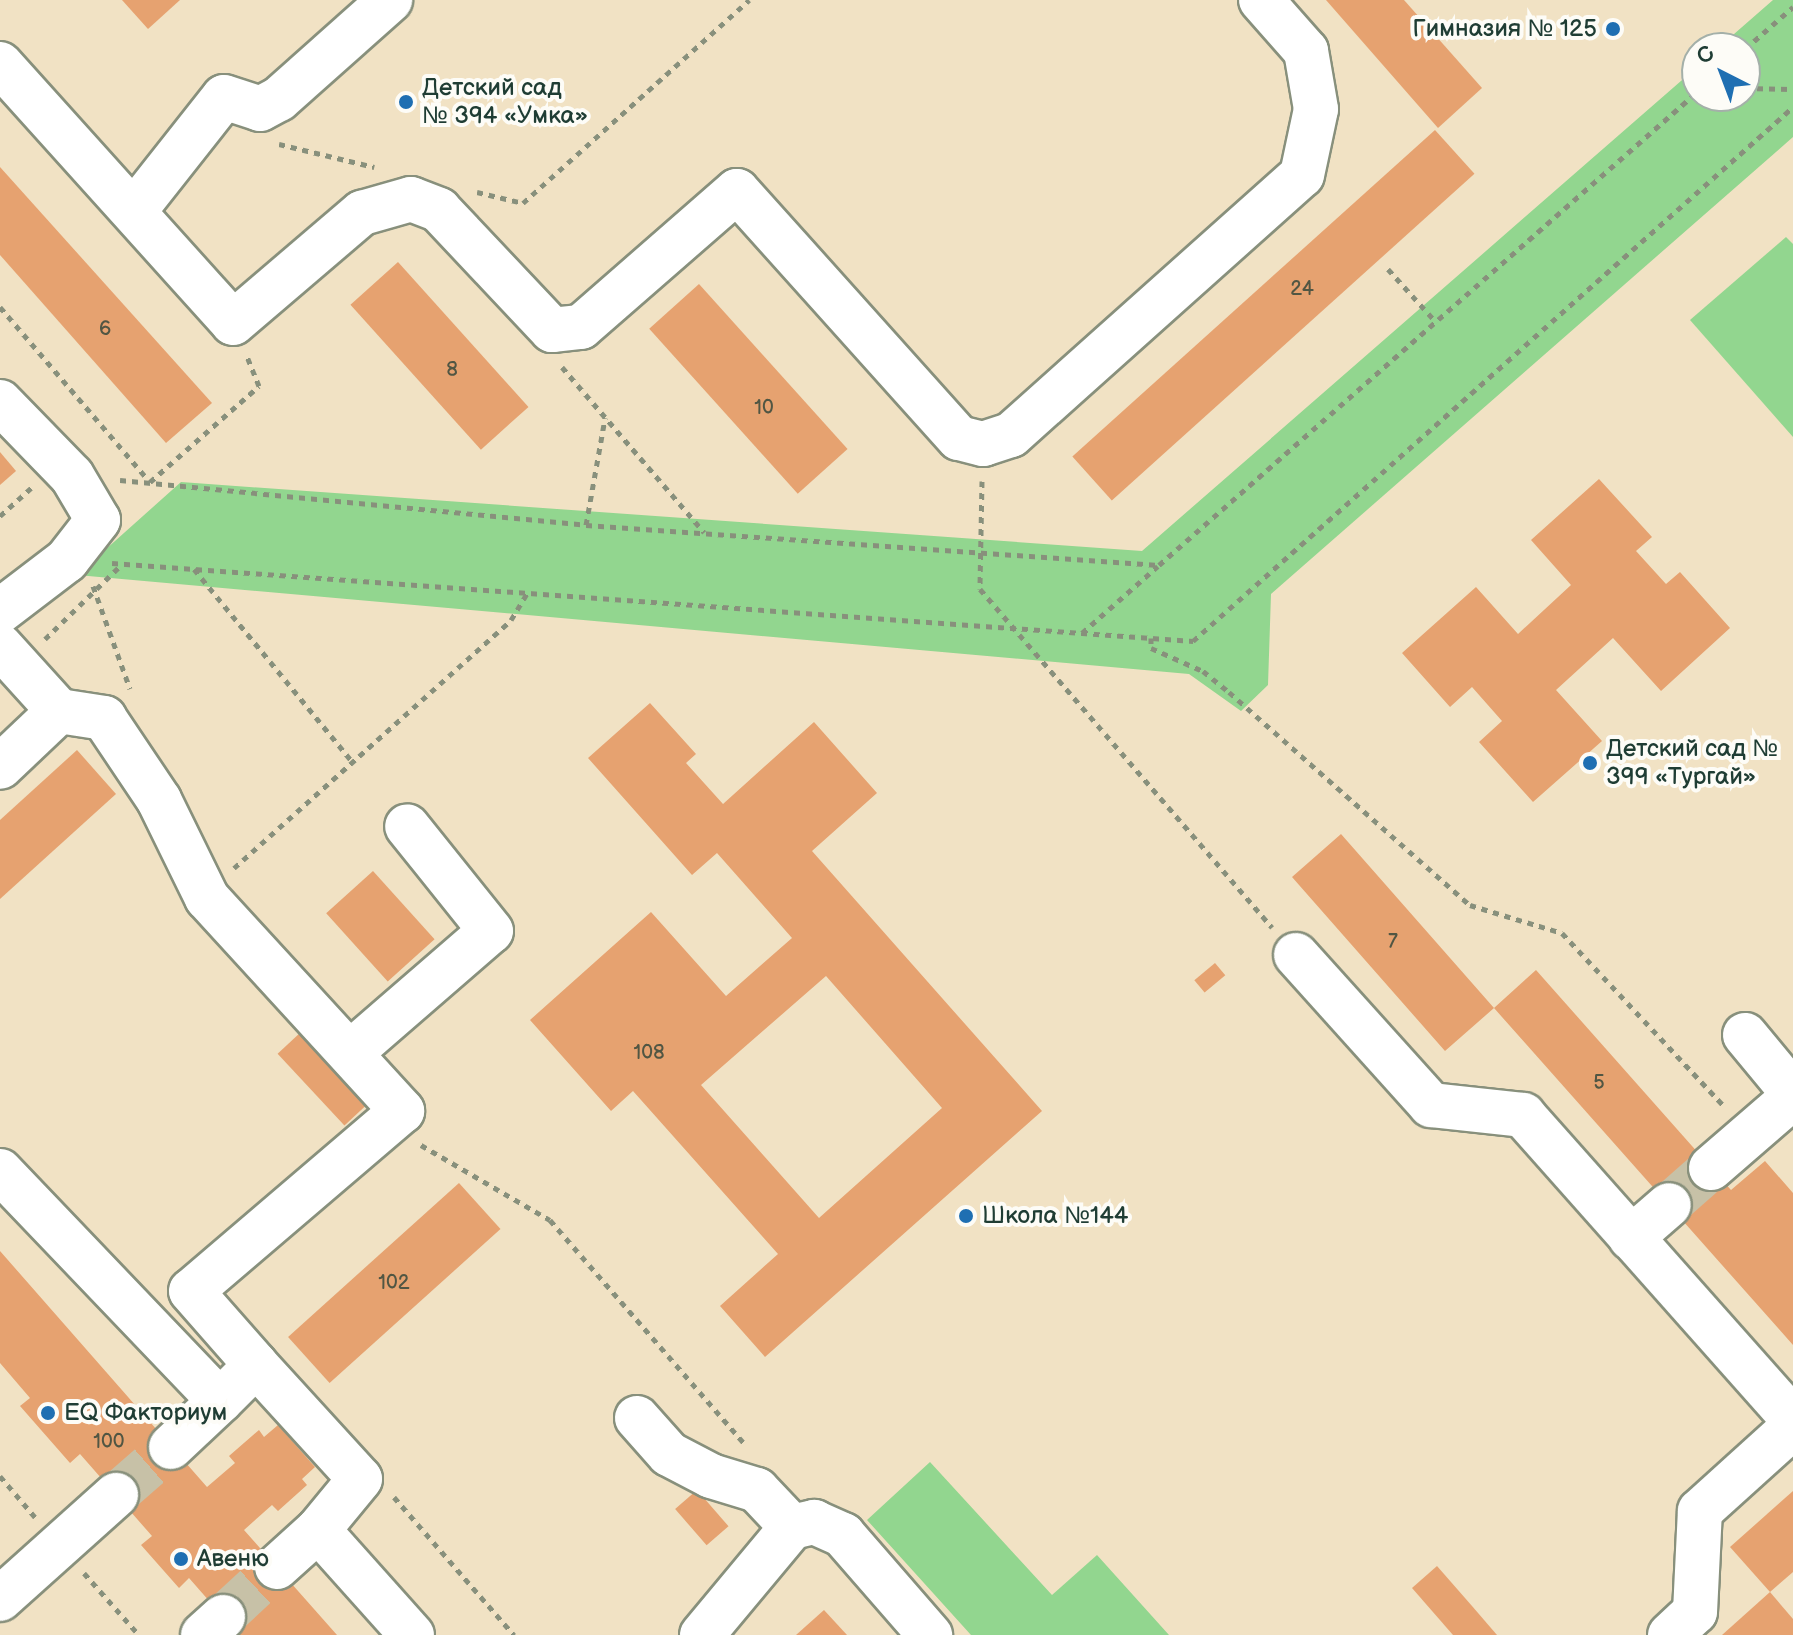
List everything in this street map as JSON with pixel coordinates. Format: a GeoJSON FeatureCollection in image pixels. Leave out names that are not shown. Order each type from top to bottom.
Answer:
{"type":"FeatureCollection","features":[{"type":"Feature","properties":{"kind":"lane"},"geometry":{"type":"LineString","coordinates":[[134,211],[224,97],[260,109],[279,99],[390,0]]}},
{"type":"Feature","properties":{"kind":"lane"},"geometry":{"type":"LineString","coordinates":[[0,64],[233,323],[362,213],[411,199],[439,210],[552,330],[581,327],[737,191],[959,438],[983,444],[1011,435],[1302,175],[1316,109],[1306,51],[1261,0]]}},
{"type":"Feature","properties":{"kind":"lane"},"geometry":{"type":"LineString","coordinates":[[0,402],[72,476],[98,520],[67,560],[0,611]]}},
{"type":"Feature","properties":{"kind":"lane"},"geometry":{"type":"LineString","coordinates":[[9,656],[59,711],[104,718],[159,800],[203,890],[402,1111],[191,1291],[360,1479],[318,1530],[277,1567]]}},
{"type":"Feature","properties":{"kind":"lane"},"geometry":{"type":"LineString","coordinates":[[0,767],[59,711]]}},
{"type":"Feature","properties":{"kind":"lane"},"geometry":{"type":"LineString","coordinates":[[350,1053],[491,931],[407,826]]}},
{"type":"Feature","properties":{"kind":"lane"},"geometry":{"type":"LineString","coordinates":[[1296,955],[1431,1105],[1523,1115],[1793,1419]]}},
{"type":"Feature","properties":{"kind":"lane"},"geometry":{"type":"LineString","coordinates":[[1711,1168],[1793,1095],[1745,1035]]}},
{"type":"Feature","properties":{"kind":"lane"},"geometry":{"type":"LineString","coordinates":[[0,1171],[220,1401]]}},
{"type":"Feature","properties":{"kind":"lane"},"geometry":{"type":"LineString","coordinates":[[1631,1238],[1669,1205]]}},
{"type":"Feature","properties":{"kind":"lane"},"geometry":{"type":"LineString","coordinates":[[171,1447],[256,1365]]}},
{"type":"Feature","properties":{"kind":"lane"},"geometry":{"type":"LineString","coordinates":[[637,1418],[669,1454],[711,1476],[757,1490],[792,1527]]}},
{"type":"Feature","properties":{"kind":"lane"},"geometry":{"type":"LineString","coordinates":[[1670,1635],[1695,1612],[1700,1511],[1793,1427]]}},
{"type":"Feature","properties":{"kind":"lane"},"geometry":{"type":"LineString","coordinates":[[0,1599],[116,1495]]}},
{"type":"Feature","properties":{"kind":"lane"},"geometry":{"type":"LineString","coordinates":[[702,1635],[792,1527],[814,1522],[843,1535],[930,1635]]}},
{"type":"Feature","properties":{"kind":"lane"},"geometry":{"type":"LineString","coordinates":[[318,1530],[412,1635]]}},
{"type":"Feature","properties":{"kind":"lane"},"geometry":{"type":"LineString","coordinates":[[0,1629],[5,1635]]}},
{"type":"Feature","properties":{"kind":"path"},"geometry":{"type":"LineString","coordinates":[[462,188],[523,203],[749,0]]}},
{"type":"Feature","properties":{"kind":"path"},"geometry":{"type":"LineString","coordinates":[[1761,35],[1793,7]]}},
{"type":"Feature","properties":{"kind":"path"},"geometry":{"type":"LineString","coordinates":[[1761,88],[1793,89]]}},
{"type":"Feature","properties":{"kind":"path"},"geometry":{"type":"LineString","coordinates":[[67,560],[1193,641],[1793,107]]}},
{"type":"Feature","properties":{"kind":"path"},"geometry":{"type":"LineString","coordinates":[[262,140],[385,169]]}},
{"type":"Feature","properties":{"kind":"path"},"geometry":{"type":"LineString","coordinates":[[1388,269],[1436,322]]}},
{"type":"Feature","properties":{"kind":"path"},"geometry":{"type":"LineString","coordinates":[[0,307],[150,482],[259,386],[233,323]]}},
{"type":"Feature","properties":{"kind":"path"},"geometry":{"type":"LineString","coordinates":[[552,330],[558,363],[705,533]]}},
{"type":"Feature","properties":{"kind":"path"},"geometry":{"type":"LineString","coordinates":[[586,525],[605,418]]}},
{"type":"Feature","properties":{"kind":"path"},"geometry":{"type":"LineString","coordinates":[[983,444],[980,589],[1296,955]]}},
{"type":"Feature","properties":{"kind":"path"},"geometry":{"type":"LineString","coordinates":[[9,656],[122,564]]}},
{"type":"Feature","properties":{"kind":"path"},"geometry":{"type":"LineString","coordinates":[[1082,633],[1159,565]]}},
{"type":"Feature","properties":{"kind":"path"},"geometry":{"type":"LineString","coordinates":[[194,569],[351,760]]}},
{"type":"Feature","properties":{"kind":"path"},"geometry":{"type":"LineString","coordinates":[[203,890],[511,620],[527,593]]}},
{"type":"Feature","properties":{"kind":"path"},"geometry":{"type":"LineString","coordinates":[[1151,638],[1151,648],[1203,671],[1229,692],[1470,905],[1562,933],[1750,1134]]}},
{"type":"Feature","properties":{"kind":"path"},"geometry":{"type":"LineString","coordinates":[[386,1125],[550,1220],[753,1452]]}},
{"type":"Feature","properties":{"kind":"green space"},"geometry":{"type":"Polygon","coordinates":[[[1773,0],[1793,0],[1793,137],[1271,594],[1268,685],[1241,711],[1189,674],[77,575],[181,482],[1142,551],[1681,81],[1681,112],[1761,112],[1761,32],[1736,32],[1773,0]]]}},
{"type":"Feature","properties":{"kind":"green space"},"geometry":{"type":"Polygon","coordinates":[[[1786,237],[1793,244],[1793,437],[1690,320],[1786,237]]]}},
{"type":"Feature","properties":{"kind":"green space"},"geometry":{"type":"Polygon","coordinates":[[[930,1462],[1052,1595],[1097,1555],[1169,1635],[971,1635],[867,1520],[930,1462]]]}},
{"type":"Feature","properties":{"kind":"building"},"geometry":{"type":"Polygon","coordinates":[[[122,0],[180,0],[148,29],[122,0]]]}},
{"type":"Feature","properties":{"kind":"building"},"geometry":{"type":"Polygon","coordinates":[[[1326,0],[1404,0],[1482,88],[1438,128],[1326,0]]]}},
{"type":"Feature","properties":{"kind":"building"},"geometry":{"type":"Polygon","coordinates":[[[1435,130],[1474,174],[1112,500],[1072,457],[1435,130]]]}},
{"type":"Feature","properties":{"kind":"building"},"geometry":{"type":"Polygon","coordinates":[[[0,167],[212,403],[166,443],[0,255],[0,167]]]}},
{"type":"Feature","properties":{"kind":"building"},"geometry":{"type":"Polygon","coordinates":[[[398,262],[528,407],[481,450],[350,305],[398,262]]]}},
{"type":"Feature","properties":{"kind":"building"},"geometry":{"type":"Polygon","coordinates":[[[699,284],[848,449],[798,494],[649,329],[699,284]]]}},
{"type":"Feature","properties":{"kind":"building"},"geometry":{"type":"Polygon","coordinates":[[[0,452],[16,471],[0,485],[0,452]]]}},
{"type":"Feature","properties":{"kind":"building"},"geometry":{"type":"Polygon","coordinates":[[[1599,479],[1652,537],[1636,551],[1666,584],[1680,572],[1730,628],[1661,691],[1613,638],[1556,690],[1602,741],[1533,802],[1479,742],[1502,721],[1472,687],[1450,707],[1402,653],[1476,587],[1518,634],[1571,585],[1531,540],[1599,479]]]}},
{"type":"Feature","properties":{"kind":"building"},"geometry":{"type":"Polygon","coordinates":[[[650,703],[696,754],[686,763],[723,804],[814,722],[877,793],[812,851],[1042,1111],[765,1357],[720,1306],[778,1254],[633,1091],[611,1111],[530,1020],[651,912],[726,996],[792,938],[717,853],[692,875],[588,758],[650,703]],[[826,976],[701,1085],[819,1218],[942,1108],[826,976]]]}},
{"type":"Feature","properties":{"kind":"building"},"geometry":{"type":"Polygon","coordinates":[[[77,750],[116,794],[0,899],[0,820],[77,750]]]}},
{"type":"Feature","properties":{"kind":"building"},"geometry":{"type":"Polygon","coordinates":[[[1341,834],[1494,1008],[1445,1051],[1292,877],[1341,834]]]}},
{"type":"Feature","properties":{"kind":"building"},"geometry":{"type":"Polygon","coordinates":[[[373,871],[435,939],[388,982],[326,913],[373,871]]]}},
{"type":"Feature","properties":{"kind":"building"},"geometry":{"type":"Polygon","coordinates":[[[1215,963],[1225,975],[1205,993],[1194,980],[1215,963]]]}},
{"type":"Feature","properties":{"kind":"building"},"geometry":{"type":"Polygon","coordinates":[[[1536,970],[1731,1190],[1765,1161],[1793,1193],[1793,1345],[1494,1008],[1536,970]]]}},
{"type":"Feature","properties":{"kind":"building"},"geometry":{"type":"Polygon","coordinates":[[[301,1032],[368,1104],[344,1125],[278,1054],[301,1032]]]}},
{"type":"Feature","properties":{"kind":"building"},"geometry":{"type":"Polygon","coordinates":[[[459,1183],[500,1229],[330,1383],[288,1337],[459,1183]]]}},
{"type":"Feature","properties":{"kind":"building"},"geometry":{"type":"Polygon","coordinates":[[[0,1251],[207,1487],[235,1463],[229,1456],[259,1430],[264,1437],[278,1425],[315,1467],[302,1479],[307,1485],[278,1511],[272,1505],[244,1530],[337,1635],[239,1635],[189,1578],[179,1588],[141,1545],[152,1536],[80,1454],[70,1463],[20,1406],[30,1398],[0,1363],[0,1251]]]}},
{"type":"Feature","properties":{"kind":"building"},"geometry":{"type":"Polygon","coordinates":[[[697,1490],[728,1526],[707,1545],[675,1509],[697,1490]]]}},
{"type":"Feature","properties":{"kind":"building"},"geometry":{"type":"Polygon","coordinates":[[[1793,1491],[1793,1572],[1770,1592],[1730,1547],[1793,1491]]]}},
{"type":"Feature","properties":{"kind":"building"},"geometry":{"type":"Polygon","coordinates":[[[1437,1566],[1497,1635],[1453,1635],[1412,1588],[1437,1566]]]}},
{"type":"Feature","properties":{"kind":"building"},"geometry":{"type":"Polygon","coordinates":[[[1770,1592],[1793,1619],[1793,1635],[1722,1635],[1770,1592]]]}},
{"type":"Feature","properties":{"kind":"building"},"geometry":{"type":"Polygon","coordinates":[[[824,1610],[847,1635],[796,1635],[824,1610]]]}},
{"type":"Feature","properties":{"kind":"tunnel"},"geometry":{"type":"LineString","coordinates":[[1669,1205],[1711,1168]]}},
{"type":"Feature","properties":{"kind":"tunnel"},"geometry":{"type":"LineString","coordinates":[[116,1495],[171,1447]]}},
{"type":"Feature","properties":{"kind":"tunnel"},"geometry":{"type":"LineString","coordinates":[[223,1617],[277,1567]]}},
{"type":"Feature","properties":{"kind":"place","name":"Гимназия № 125"},"geometry":{"type":"Point","coordinates":[1613,29]}},
{"type":"Feature","properties":{"kind":"place","name":"Детский сад № 394 «Умка»"},"geometry":{"type":"Point","coordinates":[406,102]}},
{"type":"Feature","properties":{"kind":"place","name":"Детский сад № 399 «Тургай»"},"geometry":{"type":"Point","coordinates":[1590,763]}},
{"type":"Feature","properties":{"kind":"place","name":"Школа №144"},"geometry":{"type":"Point","coordinates":[966,1216]}},
{"type":"Feature","properties":{"kind":"place","name":"EQ Факториум"},"geometry":{"type":"Point","coordinates":[48,1413]}},
{"type":"Feature","properties":{"kind":"place","name":"Авеню"},"geometry":{"type":"Point","coordinates":[181,1559]}}]}
